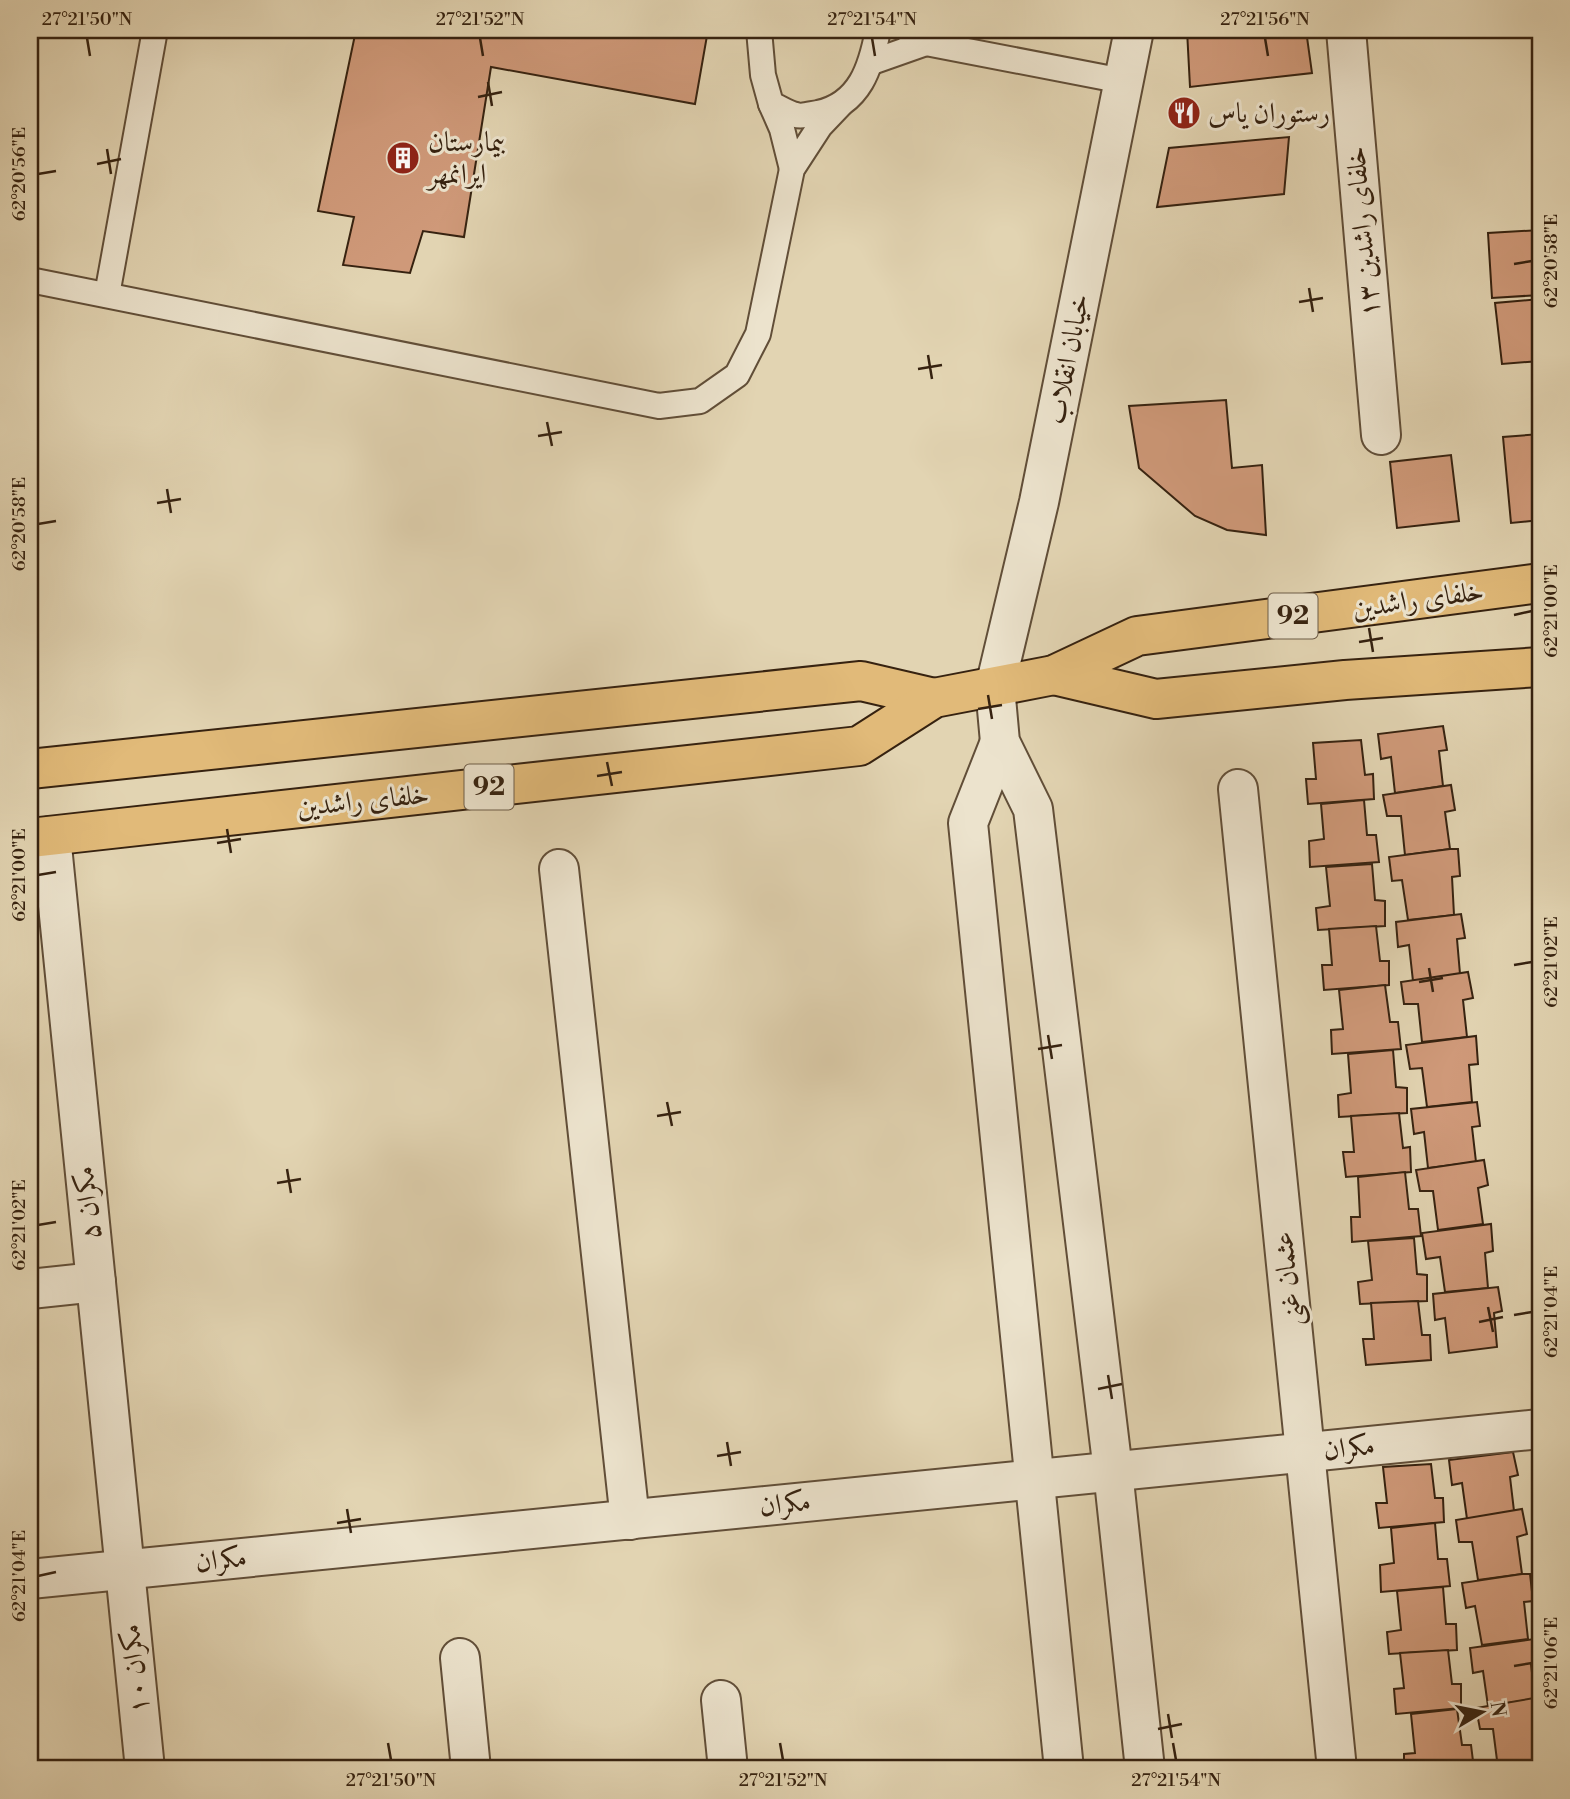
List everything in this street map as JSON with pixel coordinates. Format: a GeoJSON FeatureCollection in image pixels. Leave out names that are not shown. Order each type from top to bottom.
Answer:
{"type":"FeatureCollection","features":[{"type":"Feature","properties":{"kind":"main road","name":"خلفای راشدین"},"geometry":{"type":"LineString","coordinates":[[40,837],[859,746],[934,698],[1055,676],[1137,636],[1540,583]]}},
{"type":"Feature","properties":{"kind":"main road","name":"خلفای راشدین"},"geometry":{"type":"LineString","coordinates":[[1055,676],[1156,698],[1345,680],[1540,674]]}},
{"type":"Feature","properties":{"kind":"main road","name":"خلفای راشدین"},"geometry":{"type":"LineString","coordinates":[[30,769],[861,681],[934,698]]}},
{"type":"Feature","properties":{"kind":"street","name":"خیابان انقلاب"},"geometry":{"type":"LineString","coordinates":[[1000,742],[995,687],[1039,502],[1134,30]]}},
{"type":"Feature","properties":{"kind":"street","name":"خلفای راشدین ۱۳"},"geometry":{"type":"LineString","coordinates":[[1346,30],[1381,435]]}},
{"type":"Feature","properties":{"kind":"street"},"geometry":{"type":"LineString","coordinates":[[1000,742],[1033,809],[1113,1471],[1145,1769]]}},
{"type":"Feature","properties":{"kind":"street"},"geometry":{"type":"LineString","coordinates":[[1000,742],[968,823],[1064,1769]]}},
{"type":"Feature","properties":{"kind":"street","name":"عثمان غنی"},"geometry":{"type":"LineString","coordinates":[[1238,789],[1337,1769]]}},
{"type":"Feature","properties":{"kind":"street","name":"مکران ۵"},"geometry":{"type":"LineString","coordinates":[[40,837],[96,1282],[125,1570]]}},
{"type":"Feature","properties":{"kind":"street"},"geometry":{"type":"LineString","coordinates":[[559,869],[631,1520]]}},
{"type":"Feature","properties":{"kind":"street"},"geometry":{"type":"LineString","coordinates":[[30,1289],[96,1282]]}},
{"type":"Feature","properties":{"kind":"street","name":"مکران"},"geometry":{"type":"LineString","coordinates":[[30,1579],[1540,1429]]}},
{"type":"Feature","properties":{"kind":"street","name":"مکران ۱۰"},"geometry":{"type":"LineString","coordinates":[[125,1570],[145,1769]]}},
{"type":"Feature","properties":{"kind":"street"},"geometry":{"type":"LineString","coordinates":[[460,1658],[471,1769]]}},
{"type":"Feature","properties":{"kind":"street"},"geometry":{"type":"LineString","coordinates":[[721,1700],[728,1769]]}},
{"type":"Feature","properties":{"kind":"lane"},"geometry":{"type":"LineString","coordinates":[[107,295],[155,30]]}},
{"type":"Feature","properties":{"kind":"lane"},"geometry":{"type":"LineString","coordinates":[[759,30],[763,75],[782,129],[792,169]]}},
{"type":"Feature","properties":{"kind":"lane"},"geometry":{"type":"LineString","coordinates":[[30,280],[660,406],[700,401],[737,375],[758,334],[792,169],[820,126],[854,94],[872,62],[878,30]]}},
{"type":"Feature","properties":{"kind":"lane"},"geometry":{"type":"LineString","coordinates":[[872,62],[916,36],[1124,81]]}},
{"type":"Feature","properties":{"kind":"lane"},"geometry":{"type":"LineString","coordinates":[[771,104],[798,116],[822,112],[840,105]]}},
{"type":"Feature","properties":{"kind":"building","name":"بیمارستان ایرانمهر"},"geometry":{"type":"Polygon","coordinates":[[[356,30],[708,30],[695,104],[491,67],[464,237],[423,231],[410,273],[343,265],[354,217],[318,211],[356,30]]]}},
{"type":"Feature","properties":{"kind":"building"},"geometry":{"type":"Polygon","coordinates":[[[1187,30],[1306,30],[1312,73],[1190,87],[1187,30]]]}},
{"type":"Feature","properties":{"kind":"building"},"geometry":{"type":"Polygon","coordinates":[[[1289,137],[1284,194],[1157,207],[1169,148],[1289,137]]]}},
{"type":"Feature","properties":{"kind":"building"},"geometry":{"type":"Polygon","coordinates":[[[1540,230],[1540,295],[1492,298],[1488,233],[1540,230]]]}},
{"type":"Feature","properties":{"kind":"building"},"geometry":{"type":"Polygon","coordinates":[[[1540,299],[1540,361],[1502,364],[1495,303],[1540,299]]]}},
{"type":"Feature","properties":{"kind":"building"},"geometry":{"type":"Polygon","coordinates":[[[1226,400],[1232,468],[1262,465],[1266,535],[1227,530],[1195,516],[1139,468],[1129,406],[1226,400]]]}},
{"type":"Feature","properties":{"kind":"building"},"geometry":{"type":"Polygon","coordinates":[[[1540,434],[1540,520],[1511,523],[1503,437],[1540,434]]]}},
{"type":"Feature","properties":{"kind":"building"},"geometry":{"type":"Polygon","coordinates":[[[1451,455],[1459,521],[1397,528],[1390,462],[1451,455]]]}},
{"type":"Feature","properties":{"kind":"building"},"geometry":{"type":"Polygon","coordinates":[[[1443,726],[1447,750],[1439,751],[1443,786],[1395,793],[1391,757],[1381,759],[1378,734],[1443,726]]]}},
{"type":"Feature","properties":{"kind":"building"},"geometry":{"type":"Polygon","coordinates":[[[1361,740],[1365,775],[1373,774],[1374,799],[1308,804],[1306,779],[1316,779],[1313,743],[1361,740]]]}},
{"type":"Feature","properties":{"kind":"building"},"geometry":{"type":"Polygon","coordinates":[[[1451,785],[1455,810],[1445,812],[1450,849],[1405,855],[1401,816],[1387,816],[1383,795],[1451,785]]]}},
{"type":"Feature","properties":{"kind":"building"},"geometry":{"type":"Polygon","coordinates":[[[1364,800],[1367,835],[1376,835],[1379,862],[1310,867],[1309,841],[1324,839],[1321,804],[1364,800]]]}},
{"type":"Feature","properties":{"kind":"building"},"geometry":{"type":"Polygon","coordinates":[[[1458,849],[1460,876],[1452,877],[1454,915],[1408,920],[1402,880],[1392,881],[1389,857],[1458,849]]]}},
{"type":"Feature","properties":{"kind":"building"},"geometry":{"type":"Polygon","coordinates":[[[1372,864],[1375,900],[1385,901],[1385,926],[1318,930],[1316,908],[1330,906],[1326,867],[1372,864]]]}},
{"type":"Feature","properties":{"kind":"building"},"geometry":{"type":"Polygon","coordinates":[[[1461,914],[1465,938],[1457,939],[1460,974],[1413,981],[1409,945],[1398,947],[1396,922],[1461,914]]]}},
{"type":"Feature","properties":{"kind":"building"},"geometry":{"type":"Polygon","coordinates":[[[1376,926],[1380,961],[1389,961],[1389,985],[1324,990],[1322,965],[1332,965],[1329,929],[1376,926]]]}},
{"type":"Feature","properties":{"kind":"building"},"geometry":{"type":"Polygon","coordinates":[[[1468,972],[1473,998],[1463,1000],[1467,1037],[1422,1042],[1418,1004],[1404,1004],[1401,982],[1468,972]]]}},
{"type":"Feature","properties":{"kind":"building"},"geometry":{"type":"Polygon","coordinates":[[[1385,985],[1390,1022],[1398,1022],[1401,1049],[1332,1054],[1331,1030],[1343,1029],[1339,990],[1385,985]]]}},
{"type":"Feature","properties":{"kind":"building"},"geometry":{"type":"Polygon","coordinates":[[[1476,1036],[1478,1064],[1469,1065],[1472,1102],[1427,1107],[1422,1068],[1410,1069],[1406,1045],[1476,1036]]]}},
{"type":"Feature","properties":{"kind":"building"},"geometry":{"type":"Polygon","coordinates":[[[1393,1050],[1396,1087],[1407,1088],[1407,1113],[1339,1117],[1338,1095],[1351,1093],[1348,1054],[1393,1050]]]}},
{"type":"Feature","properties":{"kind":"building"},"geometry":{"type":"Polygon","coordinates":[[[1477,1102],[1480,1126],[1472,1127],[1476,1162],[1428,1168],[1424,1132],[1414,1134],[1411,1109],[1477,1102]]]}},
{"type":"Feature","properties":{"kind":"building"},"geometry":{"type":"Polygon","coordinates":[[[1399,1113],[1403,1148],[1410,1147],[1411,1172],[1346,1177],[1343,1152],[1354,1152],[1351,1116],[1399,1113]]]}},
{"type":"Feature","properties":{"kind":"building"},"geometry":{"type":"Polygon","coordinates":[[[1484,1160],[1488,1185],[1478,1188],[1483,1224],[1438,1230],[1433,1191],[1420,1191],[1416,1170],[1484,1160]]]}},
{"type":"Feature","properties":{"kind":"building"},"geometry":{"type":"Polygon","coordinates":[[[1405,1172],[1409,1209],[1418,1209],[1421,1236],[1352,1242],[1351,1217],[1360,1217],[1358,1177],[1405,1172]]]}},
{"type":"Feature","properties":{"kind":"building"},"geometry":{"type":"Polygon","coordinates":[[[1491,1224],[1493,1251],[1485,1253],[1488,1288],[1445,1292],[1440,1257],[1426,1259],[1422,1233],[1491,1224]]]}},
{"type":"Feature","properties":{"kind":"building"},"geometry":{"type":"Polygon","coordinates":[[[1414,1238],[1417,1274],[1427,1275],[1427,1301],[1360,1304],[1358,1282],[1372,1280],[1368,1241],[1414,1238]]]}},
{"type":"Feature","properties":{"kind":"building"},"geometry":{"type":"Polygon","coordinates":[[[1498,1287],[1502,1311],[1494,1313],[1497,1347],[1449,1353],[1445,1318],[1435,1320],[1433,1294],[1498,1287]]]}},
{"type":"Feature","properties":{"kind":"building"},"geometry":{"type":"Polygon","coordinates":[[[1418,1301],[1422,1335],[1430,1335],[1431,1360],[1366,1365],[1363,1339],[1374,1339],[1371,1303],[1418,1301]]]}},
{"type":"Feature","properties":{"kind":"building"},"geometry":{"type":"Polygon","coordinates":[[[1513,1452],[1518,1475],[1510,1477],[1514,1511],[1467,1519],[1462,1483],[1452,1485],[1449,1460],[1513,1452]]]}},
{"type":"Feature","properties":{"kind":"building"},"geometry":{"type":"Polygon","coordinates":[[[1431,1464],[1435,1498],[1443,1498],[1444,1522],[1379,1528],[1376,1503],[1387,1503],[1383,1467],[1431,1464]]]}},
{"type":"Feature","properties":{"kind":"building"},"geometry":{"type":"Polygon","coordinates":[[[1522,1509],[1527,1534],[1517,1537],[1522,1574],[1478,1580],[1472,1542],[1459,1542],[1456,1520],[1522,1509]]]}},
{"type":"Feature","properties":{"kind":"building"},"geometry":{"type":"Polygon","coordinates":[[[1435,1523],[1438,1559],[1447,1559],[1450,1586],[1381,1592],[1380,1565],[1394,1563],[1391,1528],[1435,1523]]]}},
{"type":"Feature","properties":{"kind":"building"},"geometry":{"type":"Polygon","coordinates":[[[1530,1574],[1533,1601],[1524,1602],[1528,1639],[1482,1645],[1475,1606],[1466,1608],[1462,1583],[1530,1574]]]}},
{"type":"Feature","properties":{"kind":"building"},"geometry":{"type":"Polygon","coordinates":[[[1443,1587],[1446,1624],[1456,1624],[1457,1650],[1389,1654],[1387,1632],[1401,1630],[1397,1591],[1443,1587]]]}},
{"type":"Feature","properties":{"kind":"building"},"geometry":{"type":"Polygon","coordinates":[[[1534,1639],[1539,1663],[1531,1664],[1535,1699],[1488,1706],[1483,1671],[1473,1673],[1470,1648],[1534,1639]]]}},
{"type":"Feature","properties":{"kind":"building"},"geometry":{"type":"Polygon","coordinates":[[[1448,1650],[1452,1684],[1461,1684],[1461,1708],[1396,1714],[1394,1689],[1404,1688],[1400,1653],[1448,1650]]]}},
{"type":"Feature","properties":{"kind":"building"},"geometry":{"type":"Polygon","coordinates":[[[1540,1697],[1540,1762],[1498,1768],[1493,1729],[1480,1729],[1476,1708],[1540,1697]]]}},
{"type":"Feature","properties":{"kind":"building"},"geometry":{"type":"Polygon","coordinates":[[[1457,1709],[1462,1745],[1471,1745],[1474,1769],[1404,1769],[1404,1754],[1415,1753],[1411,1714],[1457,1709]]]}},
{"type":"Feature","properties":{"kind":"building"},"geometry":{"type":"Polygon","coordinates":[[[1540,1762],[1540,1769],[1490,1769],[1498,1768],[1540,1762]]]}},
{"type":"Feature","properties":{"kind":"place","name":"رستوران یاس"},"geometry":{"type":"Point","coordinates":[1184,113]}},
{"type":"Feature","properties":{"kind":"place","name":"بیمارستان ایرانمهر"},"geometry":{"type":"Point","coordinates":[403,158]}}]}
